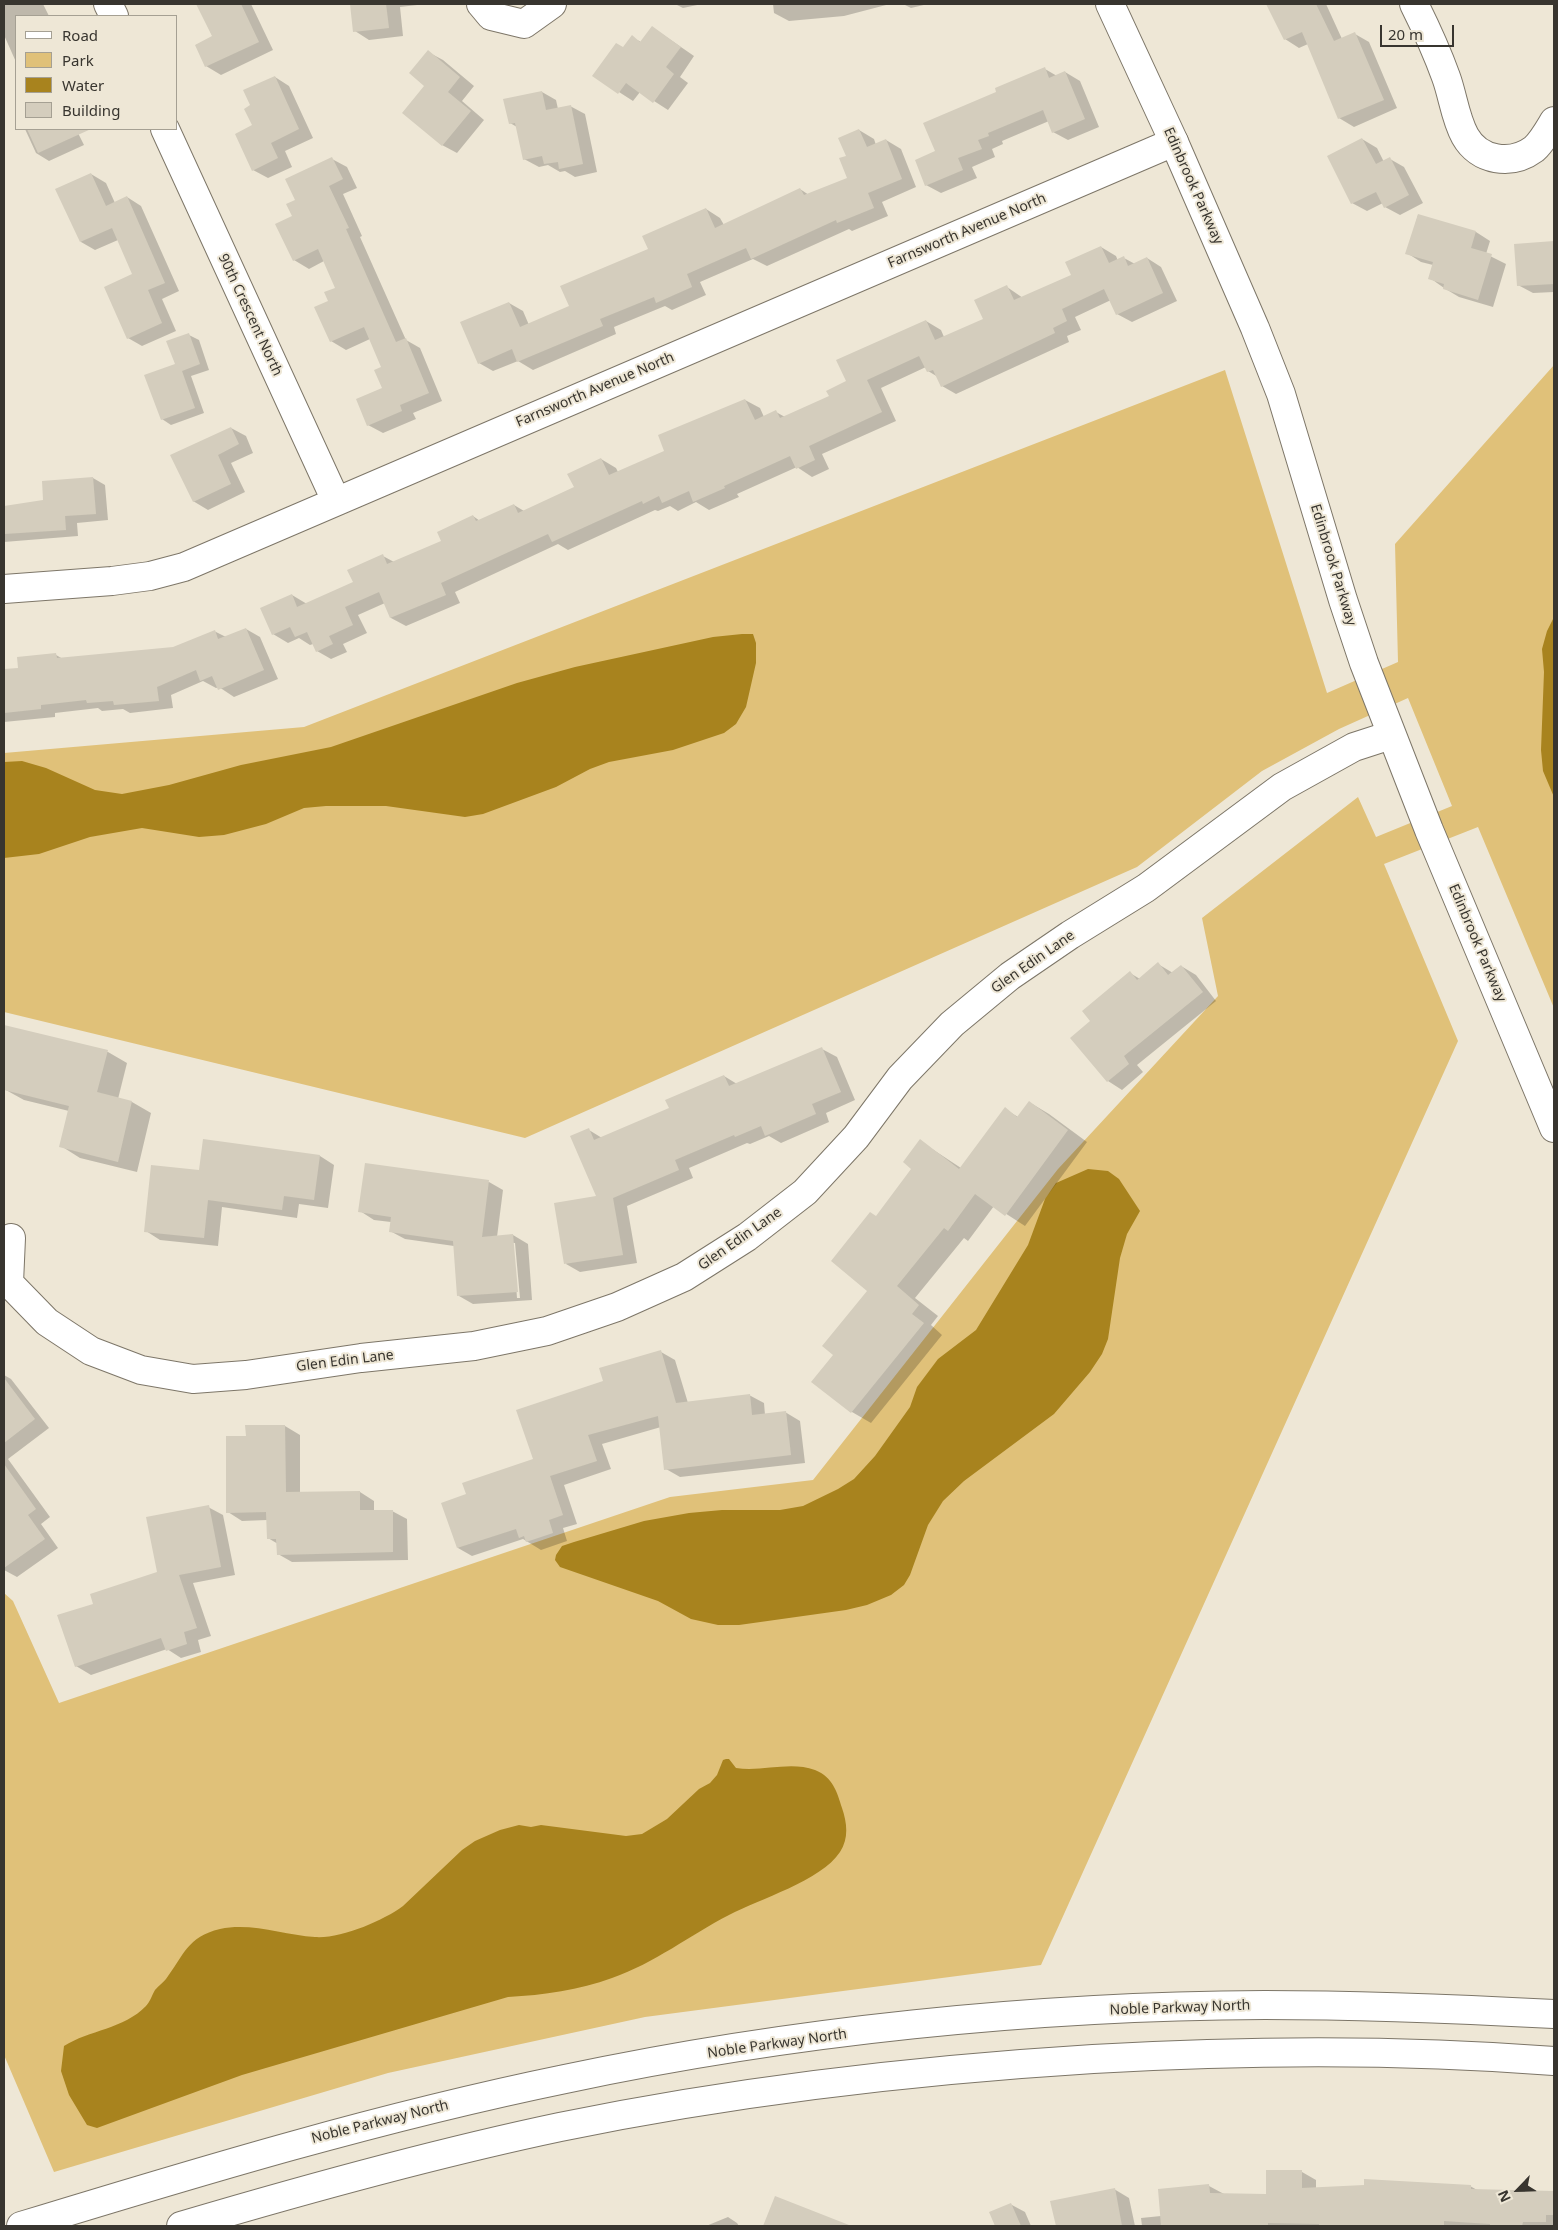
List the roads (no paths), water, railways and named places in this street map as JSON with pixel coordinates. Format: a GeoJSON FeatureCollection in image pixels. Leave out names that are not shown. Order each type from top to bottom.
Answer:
{"type":"FeatureCollection","features":[{"type":"Feature","properties":{"kind":"street"},"geometry":{"type":"LineString","coordinates":[[481,4],[491,16],[524,24],[552,4]]}},
{"type":"Feature","properties":{"kind":"street","name":"Edinbrook Parkway"},"geometry":{"type":"LineString","coordinates":[[1110,4],[1174,142],[1255,328],[1281,394],[1343,600],[1391,735],[1554,1128]]}},
{"type":"Feature","properties":{"kind":"street"},"geometry":{"type":"LineString","coordinates":[[1414,4],[1446,77],[1460,125],[1474,148],[1484,156],[1498,159],[1522,156],[1534,148],[1554,121]]}},
{"type":"Feature","properties":{"kind":"street","name":"90th Crescent North"},"geometry":{"type":"LineString","coordinates":[[165,130],[336,501]]}},
{"type":"Feature","properties":{"kind":"street","name":"Farnsworth Avenue North"},"geometry":{"type":"LineString","coordinates":[[4,589],[150,576],[184,567],[1174,142]]}},
{"type":"Feature","properties":{"kind":"street","name":"Glen Edin Lane"},"geometry":{"type":"LineString","coordinates":[[11,1238],[9,1283],[47,1322],[91,1351],[141,1370],[193,1379],[246,1375],[360,1358],[474,1346],[547,1331],[617,1307],[684,1277],[747,1237],[804,1192],[856,1137],[900,1078],[945,1031],[1010,976],[1070,935],[1146,888],[1282,787],[1354,748],[1391,735]]}},
{"type":"Feature","properties":{"kind":"street","name":"Noble Parkway North"},"geometry":{"type":"LineString","coordinates":[[21,2226],[330,2134],[464,2101],[569,2078],[792,2040],[924,2024],[1130,2009],[1262,2005],[1377,2006],[1554,2014]]}},
{"type":"Feature","properties":{"kind":"street"},"geometry":{"type":"LineString","coordinates":[[181,2226],[334,2182],[560,2127],[784,2089],[928,2072],[1040,2062],[1195,2054],[1402,2053],[1554,2061]]}},
{"type":"Feature","properties":{"kind":"water"},"geometry":{"type":"Polygon","coordinates":[[[1554,617],[1554,797],[1543,771],[1541,750],[1544,672],[1542,649],[1547,631],[1554,617]]]}},
{"type":"Feature","properties":{"kind":"water"},"geometry":{"type":"Polygon","coordinates":[[[753,634],[756,643],[756,663],[746,707],[736,724],[724,733],[673,750],[609,762],[590,769],[556,787],[483,814],[465,817],[386,806],[304,808],[266,824],[224,835],[199,837],[142,828],[90,837],[39,854],[4,858],[4,762],[22,761],[46,768],[95,790],[122,794],[169,785],[241,765],[331,747],[517,683],[575,667],[713,637],[753,634]]]}},
{"type":"Feature","properties":{"kind":"water"},"geometry":{"type":"Polygon","coordinates":[[[1088,1169],[1108,1171],[1119,1179],[1140,1211],[1127,1234],[1120,1258],[1108,1339],[1102,1354],[1090,1372],[1054,1414],[964,1481],[943,1501],[928,1525],[910,1575],[904,1585],[891,1595],[867,1605],[846,1610],[739,1625],[718,1625],[691,1619],[658,1601],[560,1567],[555,1560],[562,1546],[644,1521],[689,1513],[722,1510],[780,1510],[803,1506],[854,1479],[875,1456],[910,1407],[917,1387],[938,1359],[976,1330],[1028,1245],[1045,1199],[1056,1183],[1088,1169]]]}},
{"type":"Feature","properties":{"kind":"water"},"geometry":{"type":"Polygon","coordinates":[[[729,1759],[736,1768],[756,1769],[796,1766],[815,1770],[826,1777],[836,1791],[844,1814],[846,1836],[840,1852],[819,1872],[789,1888],[729,1915],[643,1965],[600,1982],[561,1991],[508,1997],[242,2075],[97,2128],[87,2125],[69,2095],[61,2071],[64,2046],[84,2036],[117,2025],[137,2014],[166,1979],[187,1948],[209,1932],[232,1927],[244,1927],[303,1936],[325,1937],[361,1928],[395,1912],[403,1906],[462,1850],[475,1841],[500,1830],[519,1825],[531,1827],[541,1825],[626,1836],[642,1834],[667,1819],[699,1789],[710,1783],[717,1775],[723,1760],[729,1759]]]}}]}
